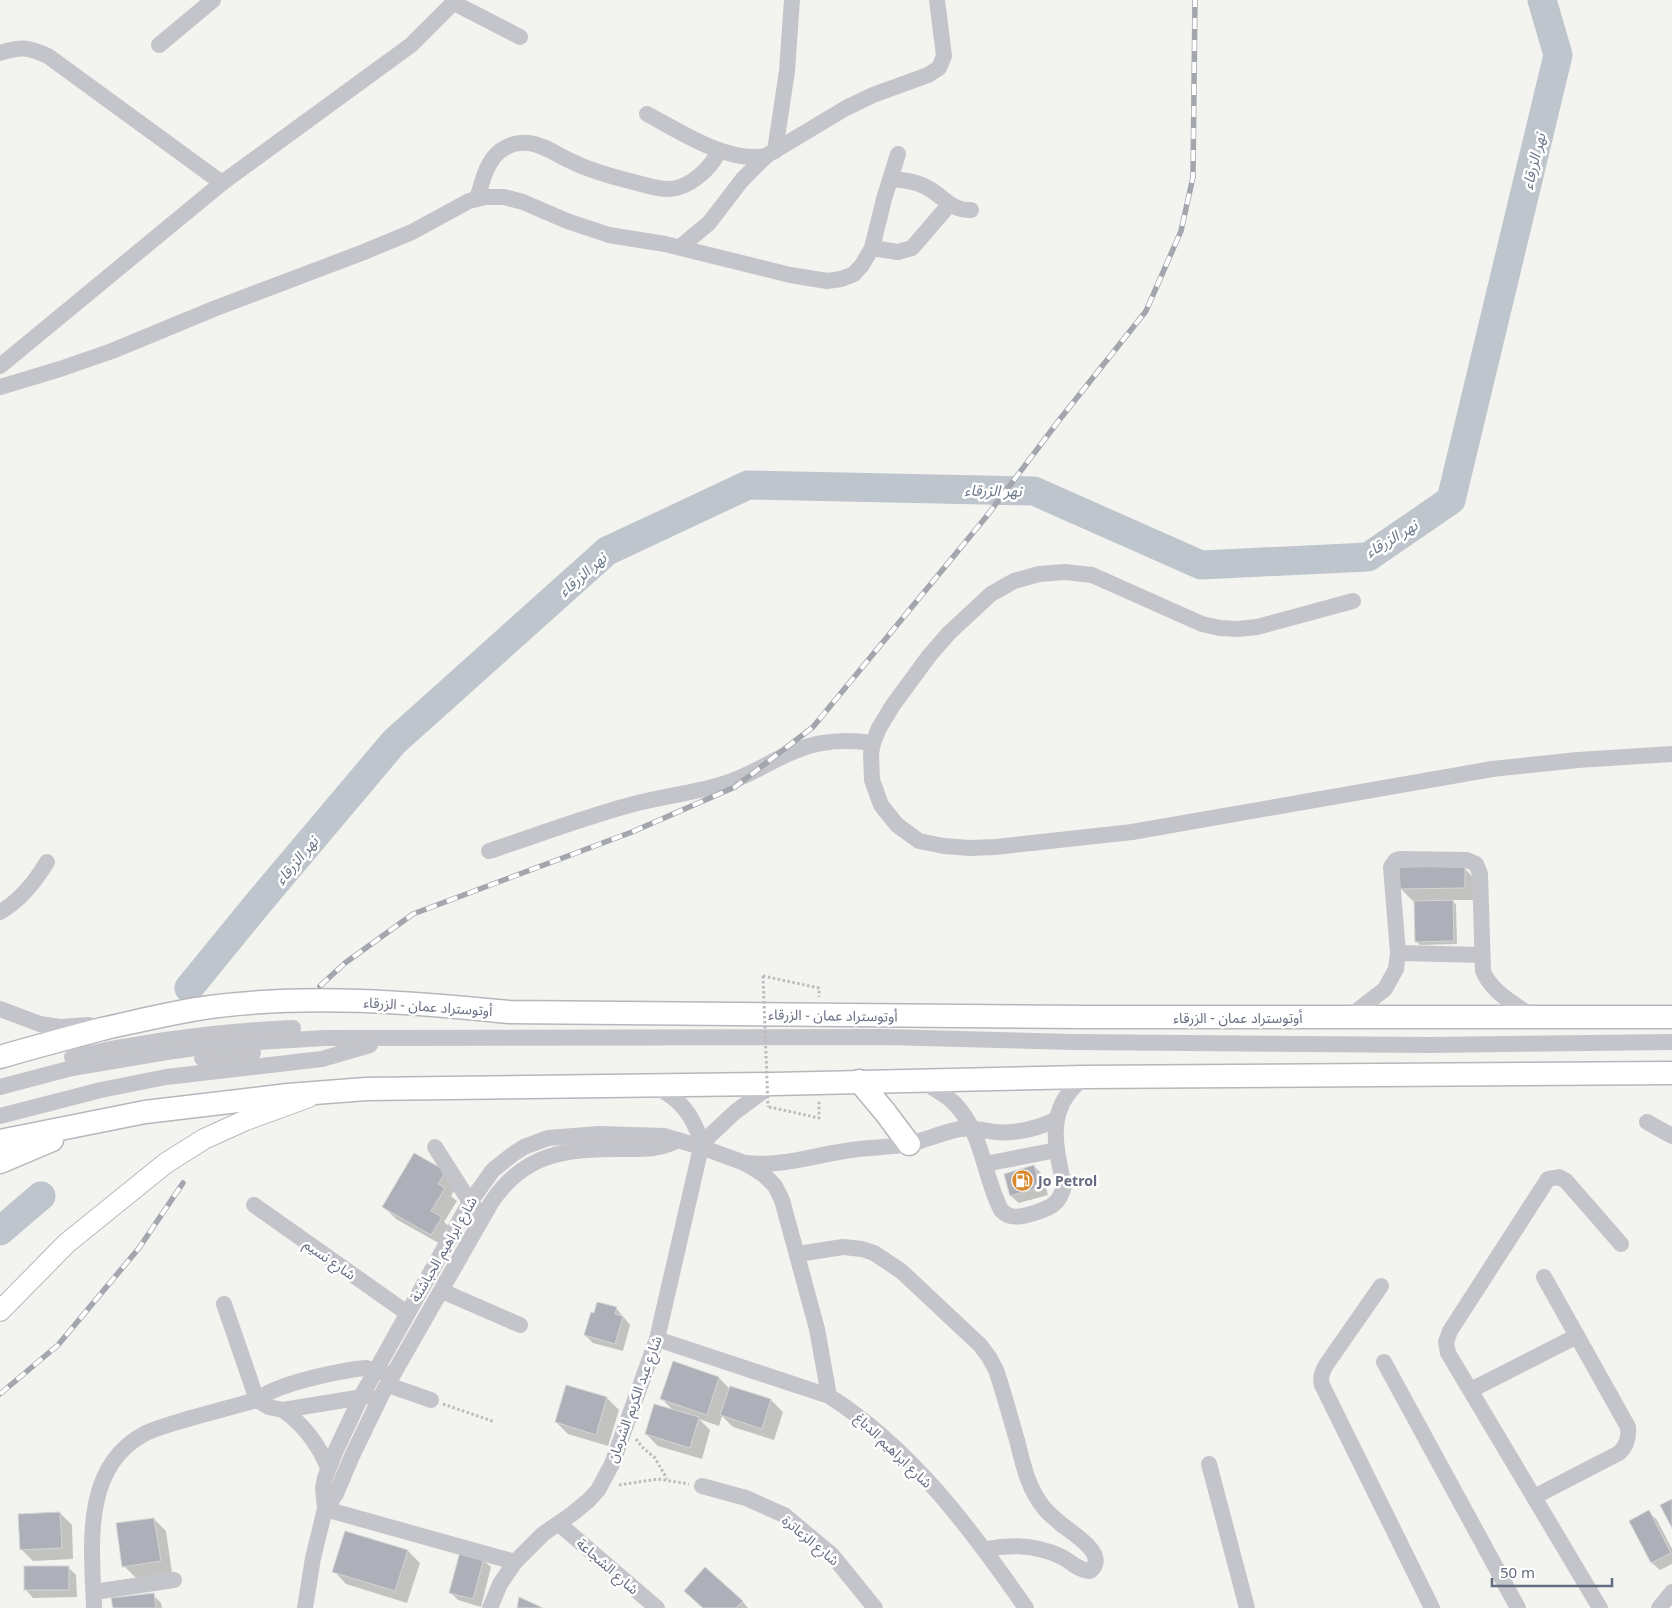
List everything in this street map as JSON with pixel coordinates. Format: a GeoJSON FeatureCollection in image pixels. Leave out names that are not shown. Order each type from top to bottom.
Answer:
{"type":"FeatureCollection","features":[{"type":"Feature","properties":{"kind":"highway","name":"أوتوستراد عمان - الزرقاء"},"geometry":{"type":"LineString","coordinates":[[0,1058],[136,1021],[210,1007],[330,1000],[460,1007],[509,1012],[1084,1017],[1672,1017]]}},
{"type":"Feature","properties":{"kind":"highway"},"geometry":{"type":"LineString","coordinates":[[0,1141],[145,1112],[366,1089],[773,1084],[1084,1077],[1672,1072]]}},
{"type":"Feature","properties":{"kind":"highway"},"geometry":{"type":"LineString","coordinates":[[859,1081],[909,1144]]}},
{"type":"Feature","properties":{"kind":"highway"},"geometry":{"type":"LineString","coordinates":[[0,1162],[88,1124]]}},
{"type":"Feature","properties":{"kind":"main road"},"geometry":{"type":"LineString","coordinates":[[0,1311],[67,1243],[166,1163],[204,1139],[246,1120],[322,1093]]}},
{"type":"Feature","properties":{"kind":"street"},"geometry":{"type":"LineString","coordinates":[[159,45],[213,0]]}},
{"type":"Feature","properties":{"kind":"street"},"geometry":{"type":"LineString","coordinates":[[770,154],[787,71],[792,0]]}},
{"type":"Feature","properties":{"kind":"street"},"geometry":{"type":"LineString","coordinates":[[680,247],[708,222],[742,180],[770,154],[846,108],[872,95],[928,75],[939,68],[944,56],[937,0]]}},
{"type":"Feature","properties":{"kind":"street"},"geometry":{"type":"LineString","coordinates":[[0,366],[222,183],[411,45],[455,2],[520,37]]}},
{"type":"Feature","properties":{"kind":"street"},"geometry":{"type":"LineString","coordinates":[[0,53],[24,47],[48,56],[222,183]]}},
{"type":"Feature","properties":{"kind":"street"},"geometry":{"type":"LineString","coordinates":[[647,114],[719,150],[748,156],[770,154]]}},
{"type":"Feature","properties":{"kind":"street"},"geometry":{"type":"LineString","coordinates":[[477,199],[493,158],[510,146],[520,143],[542,147],[576,164],[604,174],[668,190],[682,186],[700,175],[712,164],[719,150]]}},
{"type":"Feature","properties":{"kind":"street"},"geometry":{"type":"LineString","coordinates":[[0,387],[112,351],[216,308],[412,232],[461,205],[477,199],[494,196],[513,199],[596,231],[680,247],[790,275],[827,281],[841,279],[854,274],[872,248],[898,154]]}},
{"type":"Feature","properties":{"kind":"street"},"geometry":{"type":"LineString","coordinates":[[891,178],[927,187],[949,205],[971,210]]}},
{"type":"Feature","properties":{"kind":"street"},"geometry":{"type":"LineString","coordinates":[[872,248],[898,252],[912,248],[949,205]]}},
{"type":"Feature","properties":{"kind":"street"},"geometry":{"type":"LineString","coordinates":[[1353,601],[1257,627],[1220,628],[1202,624],[1092,575],[1066,572],[1048,573],[1014,581],[991,594],[949,633],[929,656],[893,705],[879,728],[873,743],[872,780],[881,805],[897,826],[919,840],[944,846],[970,848],[1132,832],[1492,769],[1578,760],[1672,754]]}},
{"type":"Feature","properties":{"kind":"street"},"geometry":{"type":"LineString","coordinates":[[489,851],[630,805],[730,782],[809,746],[840,740],[873,743]]}},
{"type":"Feature","properties":{"kind":"street"},"geometry":{"type":"LineString","coordinates":[[1350,1017],[1376,997],[1390,982],[1396,969],[1398,953],[1391,867],[1392,863],[1400,859],[1467,860],[1476,864],[1480,874],[1483,971],[1490,983],[1500,993],[1532,1017]]}},
{"type":"Feature","properties":{"kind":"street"},"geometry":{"type":"LineString","coordinates":[[0,912],[22,895],[47,862]]}},
{"type":"Feature","properties":{"kind":"street"},"geometry":{"type":"LineString","coordinates":[[1398,953],[1482,955]]}},
{"type":"Feature","properties":{"kind":"street"},"geometry":{"type":"LineString","coordinates":[[0,1009],[33,1022],[60,1027],[136,1021]]}},
{"type":"Feature","properties":{"kind":"street"},"geometry":{"type":"LineString","coordinates":[[0,1078],[94,1052],[210,1033],[255,1029],[308,1028],[332,1030],[369,1041]]}},
{"type":"Feature","properties":{"kind":"street"},"geometry":{"type":"LineString","coordinates":[[0,1096],[75,1078],[171,1062],[369,1041],[545,1038],[884,1037],[1073,1042],[1430,1044],[1672,1042]]}},
{"type":"Feature","properties":{"kind":"street"},"geometry":{"type":"LineString","coordinates":[[0,1086],[72,1068],[115,1060],[224,1044],[298,1039],[500,1047],[883,1044],[1112,1051],[1672,1051]]}},
{"type":"Feature","properties":{"kind":"street"},"geometry":{"type":"LineString","coordinates":[[0,1116],[101,1090],[166,1077],[322,1059],[369,1041]]}},
{"type":"Feature","properties":{"kind":"street"},"geometry":{"type":"LineString","coordinates":[[922,1081],[953,1102],[973,1128],[1001,1210],[1005,1214],[1017,1217],[1050,1207],[1060,1198],[1064,1186],[1055,1134],[1057,1119],[1061,1106],[1068,1094],[1084,1077]]}},
{"type":"Feature","properties":{"kind":"street"},"geometry":{"type":"LineString","coordinates":[[652,1085],[666,1092],[679,1102],[689,1114],[701,1145],[735,1112],[773,1084]]}},
{"type":"Feature","properties":{"kind":"street"},"geometry":{"type":"LineString","coordinates":[[742,1162],[774,1163],[826,1156],[843,1151],[909,1144],[954,1130],[973,1128],[1008,1133],[1046,1125],[1057,1119]]}},
{"type":"Feature","properties":{"kind":"street"},"geometry":{"type":"LineString","coordinates":[[1647,1122],[1672,1136]]}},
{"type":"Feature","properties":{"kind":"street","name":"شارع ابراهيم الحباشنة"},"geometry":{"type":"LineString","coordinates":[[305,1608],[313,1558],[325,1509],[323,1488],[328,1468],[361,1396],[407,1313],[470,1202],[483,1182],[502,1161],[524,1147],[548,1138],[624,1134],[657,1135],[701,1145],[742,1162]]}},
{"type":"Feature","properties":{"kind":"street","name":"شارع ابراهيم الحباشنة"},"geometry":{"type":"LineString","coordinates":[[325,1509],[336,1494],[358,1442],[388,1385],[483,1216],[510,1178],[536,1160],[551,1155],[576,1151],[658,1148],[678,1140]]}},
{"type":"Feature","properties":{"kind":"street","name":"شارع عبد الكريم الشرمان"},"geometry":{"type":"LineString","coordinates":[[490,1608],[500,1584],[515,1562],[543,1534],[589,1500],[598,1490],[612,1464],[657,1339],[701,1145]]}},
{"type":"Feature","properties":{"kind":"street"},"geometry":{"type":"LineString","coordinates":[[434,1147],[470,1202],[483,1216]]}},
{"type":"Feature","properties":{"kind":"street"},"geometry":{"type":"LineString","coordinates":[[985,1164],[1057,1150]]}},
{"type":"Feature","properties":{"kind":"street"},"geometry":{"type":"LineString","coordinates":[[742,1162],[764,1174],[775,1186],[782,1200],[817,1329],[829,1396]]}},
{"type":"Feature","properties":{"kind":"street"},"geometry":{"type":"LineString","coordinates":[[1600,1608],[1448,1353],[1447,1336],[1548,1179],[1559,1177],[1566,1181],[1621,1244]]}},
{"type":"Feature","properties":{"kind":"street","name":"شارع نسيم"},"geometry":{"type":"LineString","coordinates":[[254,1205],[407,1313]]}},
{"type":"Feature","properties":{"kind":"street"},"geometry":{"type":"LineString","coordinates":[[798,1254],[843,1247],[862,1249],[874,1253],[901,1271],[980,1345],[996,1370],[1026,1474],[1033,1491],[1052,1516],[1082,1540],[1094,1555],[1096,1561],[1095,1567],[1090,1571],[1083,1571],[1059,1556],[1039,1549],[1012,1546],[986,1549]]}},
{"type":"Feature","properties":{"kind":"street"},"geometry":{"type":"LineString","coordinates":[[1534,1497],[1619,1453],[1628,1441],[1628,1427],[1544,1277]]}},
{"type":"Feature","properties":{"kind":"street"},"geometry":{"type":"LineString","coordinates":[[1381,1286],[1322,1371],[1321,1379],[1322,1385],[1432,1608]]}},
{"type":"Feature","properties":{"kind":"street"},"geometry":{"type":"LineString","coordinates":[[442,1291],[520,1325]]}},
{"type":"Feature","properties":{"kind":"street"},"geometry":{"type":"LineString","coordinates":[[224,1304],[257,1400],[269,1407],[283,1410],[295,1418],[315,1441],[328,1468]]}},
{"type":"Feature","properties":{"kind":"street"},"geometry":{"type":"LineString","coordinates":[[1470,1390],[1577,1336]]}},
{"type":"Feature","properties":{"kind":"street","name":"شارع ابراهيم الدباغ"},"geometry":{"type":"LineString","coordinates":[[657,1339],[829,1396],[852,1411],[887,1440],[926,1479],[986,1549],[1026,1608]]}},
{"type":"Feature","properties":{"kind":"street"},"geometry":{"type":"LineString","coordinates":[[1384,1362],[1518,1608]]}},
{"type":"Feature","properties":{"kind":"street"},"geometry":{"type":"LineString","coordinates":[[94,1608],[93,1542],[98,1492],[108,1469],[123,1449],[144,1434],[167,1425],[257,1400],[269,1391],[291,1384],[346,1370],[366,1368],[376,1370],[388,1385],[431,1400]]}},
{"type":"Feature","properties":{"kind":"street"},"geometry":{"type":"LineString","coordinates":[[283,1410],[361,1396],[388,1385]]}},
{"type":"Feature","properties":{"kind":"street"},"geometry":{"type":"LineString","coordinates":[[1209,1464],[1247,1608]]}},
{"type":"Feature","properties":{"kind":"street","name":"شارع الزعاترة"},"geometry":{"type":"LineString","coordinates":[[702,1486],[746,1498],[784,1515],[832,1555],[876,1608]]}},
{"type":"Feature","properties":{"kind":"street"},"geometry":{"type":"LineString","coordinates":[[325,1509],[515,1562]]}},
{"type":"Feature","properties":{"kind":"street","name":"شارع الشجاعة"},"geometry":{"type":"LineString","coordinates":[[559,1524],[657,1608]]}},
{"type":"Feature","properties":{"kind":"street"},"geometry":{"type":"LineString","coordinates":[[94,1592],[174,1580]]}},
{"type":"Feature","properties":{"kind":"street"},"geometry":{"type":"LineString","coordinates":[[1659,1608],[1672,1592]]}},
{"type":"Feature","properties":{"kind":"path"},"geometry":{"type":"LineString","coordinates":[[819,988],[763,976],[768,1107],[819,1118]]}},
{"type":"Feature","properties":{"kind":"path"},"geometry":{"type":"LineString","coordinates":[[431,1400],[495,1422]]}},
{"type":"Feature","properties":{"kind":"path"},"geometry":{"type":"LineString","coordinates":[[633,1432],[642,1447],[655,1458],[667,1480]]}},
{"type":"Feature","properties":{"kind":"path"},"geometry":{"type":"LineString","coordinates":[[617,1485],[658,1479],[702,1486]]}},
{"type":"Feature","properties":{"kind":"building"},"geometry":{"type":"Polygon","coordinates":[[[1465,866],[1465,888],[1400,889],[1399,867],[1465,866]]]}},
{"type":"Feature","properties":{"kind":"building"},"geometry":{"type":"Polygon","coordinates":[[[1453,900],[1454,941],[1415,942],[1414,901],[1453,900]]]}},
{"type":"Feature","properties":{"kind":"building"},"geometry":{"type":"Polygon","coordinates":[[[414,1153],[446,1171],[438,1184],[445,1188],[431,1211],[442,1217],[431,1235],[382,1207],[414,1153]]]}},
{"type":"Feature","properties":{"kind":"building","name":"Jo Petrol"},"geometry":{"type":"Polygon","coordinates":[[[1034,1165],[1041,1187],[1010,1196],[1004,1174],[1034,1165]]]}},
{"type":"Feature","properties":{"kind":"building"},"geometry":{"type":"Polygon","coordinates":[[[597,1302],[617,1307],[615,1314],[623,1316],[615,1344],[584,1335],[591,1312],[594,1313],[597,1302]]]}},
{"type":"Feature","properties":{"kind":"building"},"geometry":{"type":"Polygon","coordinates":[[[673,1361],[719,1377],[707,1415],[660,1399],[673,1361]]]}},
{"type":"Feature","properties":{"kind":"building"},"geometry":{"type":"Polygon","coordinates":[[[566,1385],[607,1397],[596,1435],[555,1422],[566,1385]]]}},
{"type":"Feature","properties":{"kind":"building"},"geometry":{"type":"Polygon","coordinates":[[[730,1386],[771,1399],[762,1429],[720,1415],[730,1386]]]}},
{"type":"Feature","properties":{"kind":"building"},"geometry":{"type":"Polygon","coordinates":[[[654,1404],[699,1417],[690,1448],[645,1434],[654,1404]]]}},
{"type":"Feature","properties":{"kind":"building"},"geometry":{"type":"Polygon","coordinates":[[[1672,1499],[1672,1528],[1660,1505],[1672,1499]]]}},
{"type":"Feature","properties":{"kind":"building"},"geometry":{"type":"Polygon","coordinates":[[[1649,1510],[1671,1553],[1651,1563],[1629,1521],[1649,1510]]]}},
{"type":"Feature","properties":{"kind":"building"},"geometry":{"type":"Polygon","coordinates":[[[60,1512],[62,1548],[20,1550],[18,1514],[60,1512]]]}},
{"type":"Feature","properties":{"kind":"building"},"geometry":{"type":"Polygon","coordinates":[[[154,1518],[161,1561],[122,1567],[116,1523],[154,1518]]]}},
{"type":"Feature","properties":{"kind":"building"},"geometry":{"type":"Polygon","coordinates":[[[345,1531],[408,1550],[395,1591],[332,1572],[345,1531]]]}},
{"type":"Feature","properties":{"kind":"building"},"geometry":{"type":"Polygon","coordinates":[[[460,1552],[484,1558],[473,1599],[449,1593],[460,1552]]]}},
{"type":"Feature","properties":{"kind":"building"},"geometry":{"type":"Polygon","coordinates":[[[24,1566],[69,1566],[69,1590],[24,1590],[24,1566]]]}},
{"type":"Feature","properties":{"kind":"building"},"geometry":{"type":"Polygon","coordinates":[[[705,1567],[743,1601],[736,1608],[703,1608],[684,1591],[705,1567]]]}},
{"type":"Feature","properties":{"kind":"building"},"geometry":{"type":"Polygon","coordinates":[[[154,1593],[156,1608],[113,1608],[111,1598],[154,1593]]]}},
{"type":"Feature","properties":{"kind":"building"},"geometry":{"type":"Polygon","coordinates":[[[519,1597],[543,1608],[517,1608],[519,1597]]]}},
{"type":"Feature","properties":{"kind":"waterway","name":"نهر الزرقاء"},"geometry":{"type":"LineString","coordinates":[[189,988],[394,742],[607,551],[748,485],[1034,491],[1201,565],[1368,557],[1451,500],[1558,55],[1542,0]]}},
{"type":"Feature","properties":{"kind":"waterway","name":"نهر الزرقاء"},"geometry":{"type":"LineString","coordinates":[[0,1231],[41,1196]]}},
{"type":"Feature","properties":{"kind":"railway"},"geometry":{"type":"LineString","coordinates":[[320,986],[345,963],[413,914],[632,832],[735,787],[813,727],[986,517],[1060,419],[1146,311],[1181,231],[1193,177],[1195,0]]}},
{"type":"Feature","properties":{"kind":"railway"},"geometry":{"type":"LineString","coordinates":[[0,1394],[58,1345],[139,1248],[183,1183]]}},
{"type":"Feature","properties":{"kind":"place","name":"Jo Petrol"},"geometry":{"type":"Point","coordinates":[1022,1180]}}]}
